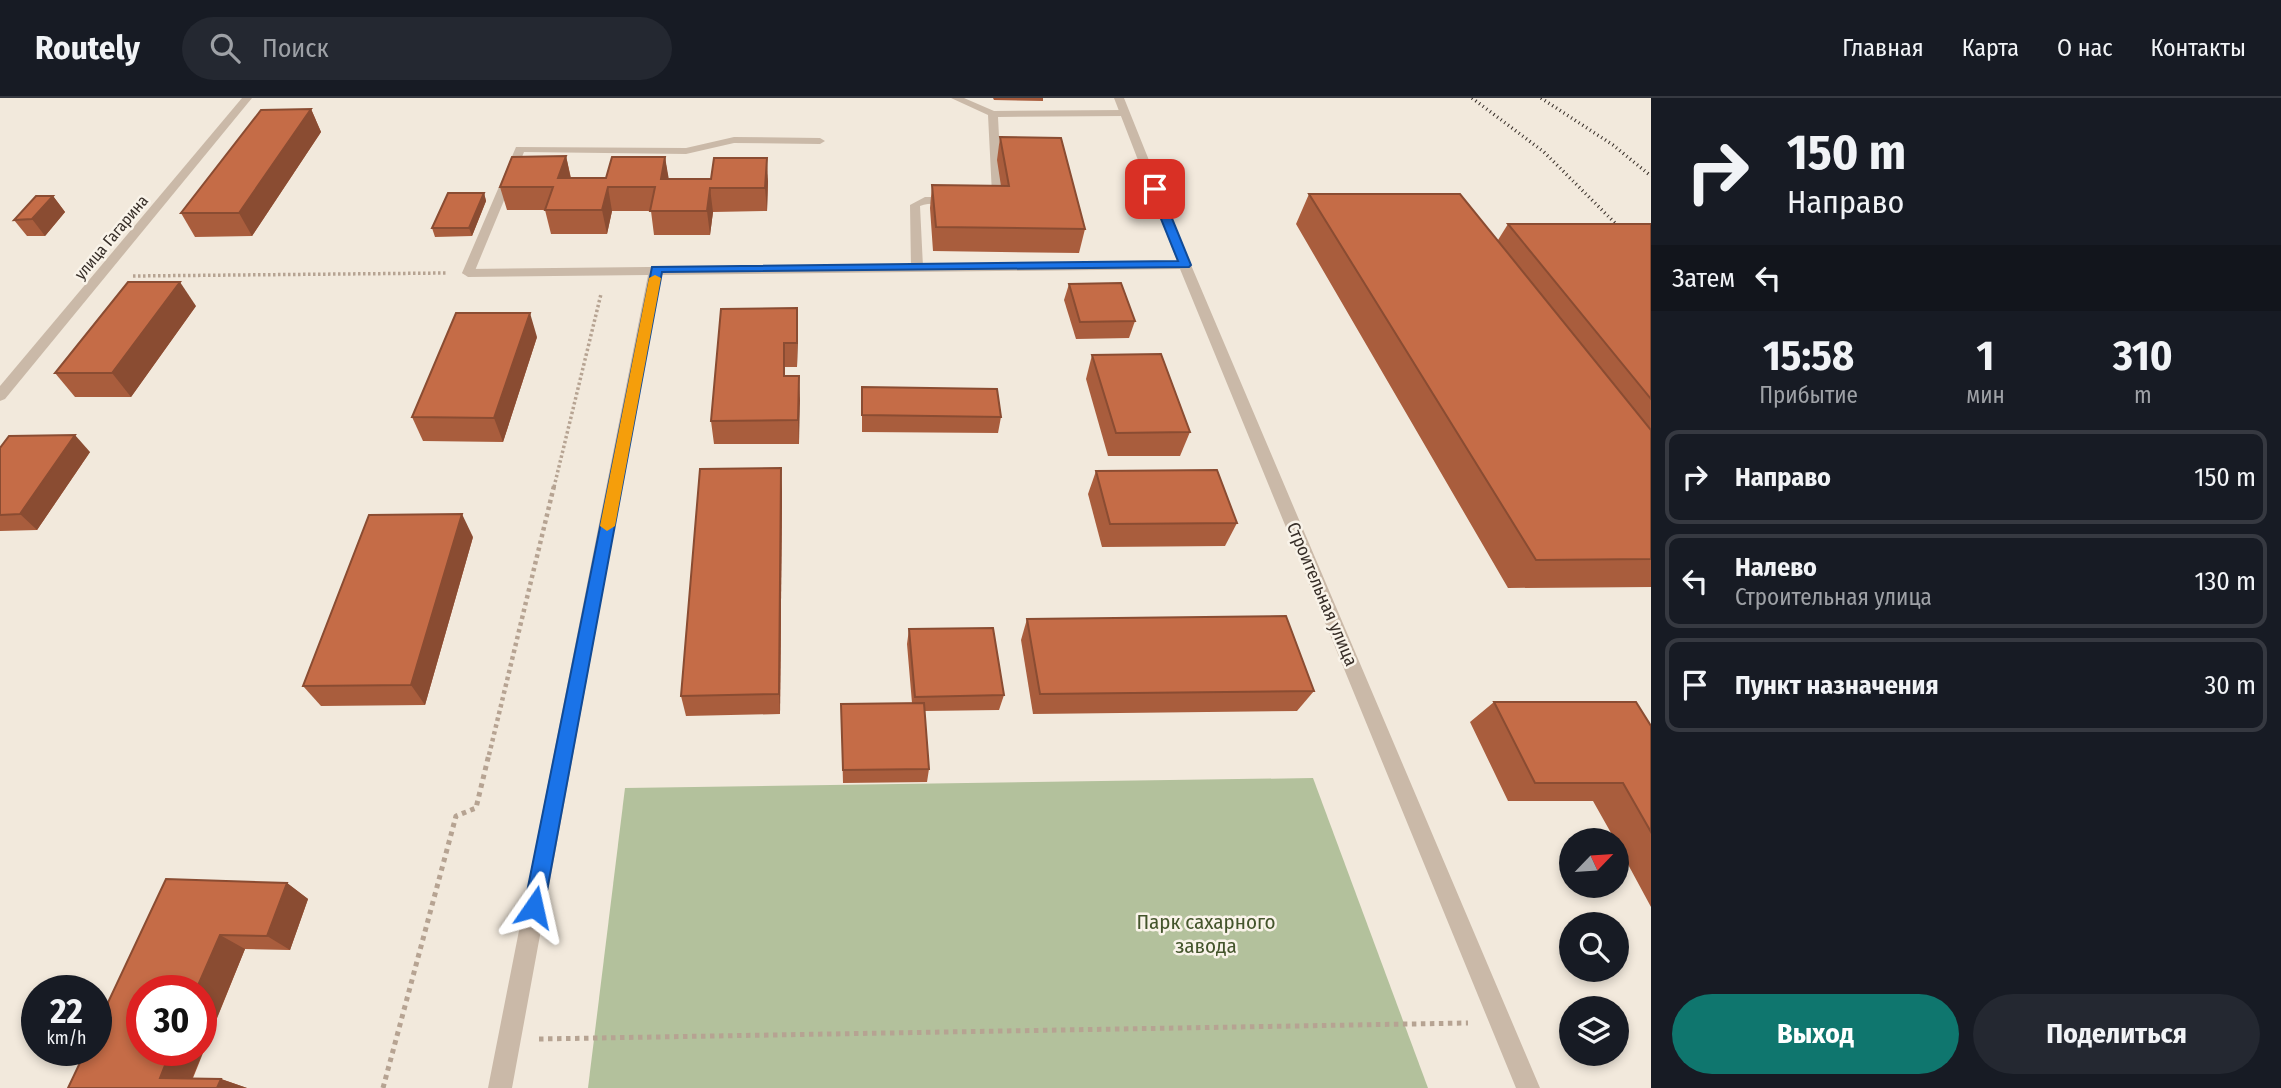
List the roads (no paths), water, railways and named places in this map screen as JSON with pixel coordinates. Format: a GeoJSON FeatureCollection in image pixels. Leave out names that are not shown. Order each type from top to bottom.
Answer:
{"type":"FeatureCollection","features":[{"type":"Feature","properties":{"kind":"street","name":"улица Гагарина"},"geometry":{"type":"LineString","coordinates":[[0,397],[247,98]]}},
{"type":"Feature","properties":{"kind":"street","name":"Строительная улица"},"geometry":{"type":"LineString","coordinates":[[1121,105],[1528,1088]]}},
{"type":"Feature","properties":{"kind":"street"},"geometry":{"type":"LineString","coordinates":[[468,273],[1185,265]]}},
{"type":"Feature","properties":{"kind":"street"},"geometry":{"type":"LineString","coordinates":[[499,1088],[656,269]]}},
{"type":"Feature","properties":{"kind":"lane"},"geometry":{"type":"LineString","coordinates":[[956,98],[993,114],[1121,105]]}},
{"type":"Feature","properties":{"kind":"lane"},"geometry":{"type":"LineString","coordinates":[[979,200],[992,200],[997,195],[993,114]]}},
{"type":"Feature","properties":{"kind":"lane"},"geometry":{"type":"LineString","coordinates":[[468,273],[520,149],[686,151],[734,140],[820,141]]}},
{"type":"Feature","properties":{"kind":"lane"},"geometry":{"type":"LineString","coordinates":[[917,267],[915,205],[925,201],[965,200]]}},
{"type":"Feature","properties":{"kind":"railway"},"geometry":{"type":"LineString","coordinates":[[1472,98],[1544,152],[1651,259]]}},
{"type":"Feature","properties":{"kind":"railway"},"geometry":{"type":"LineString","coordinates":[[1541,98],[1613,145],[1651,176]]}},
{"type":"Feature","properties":{"kind":"park label","name":"Парк сахарного завода"},"geometry":{"type":"Point","coordinates":[1206,934]}}]}
